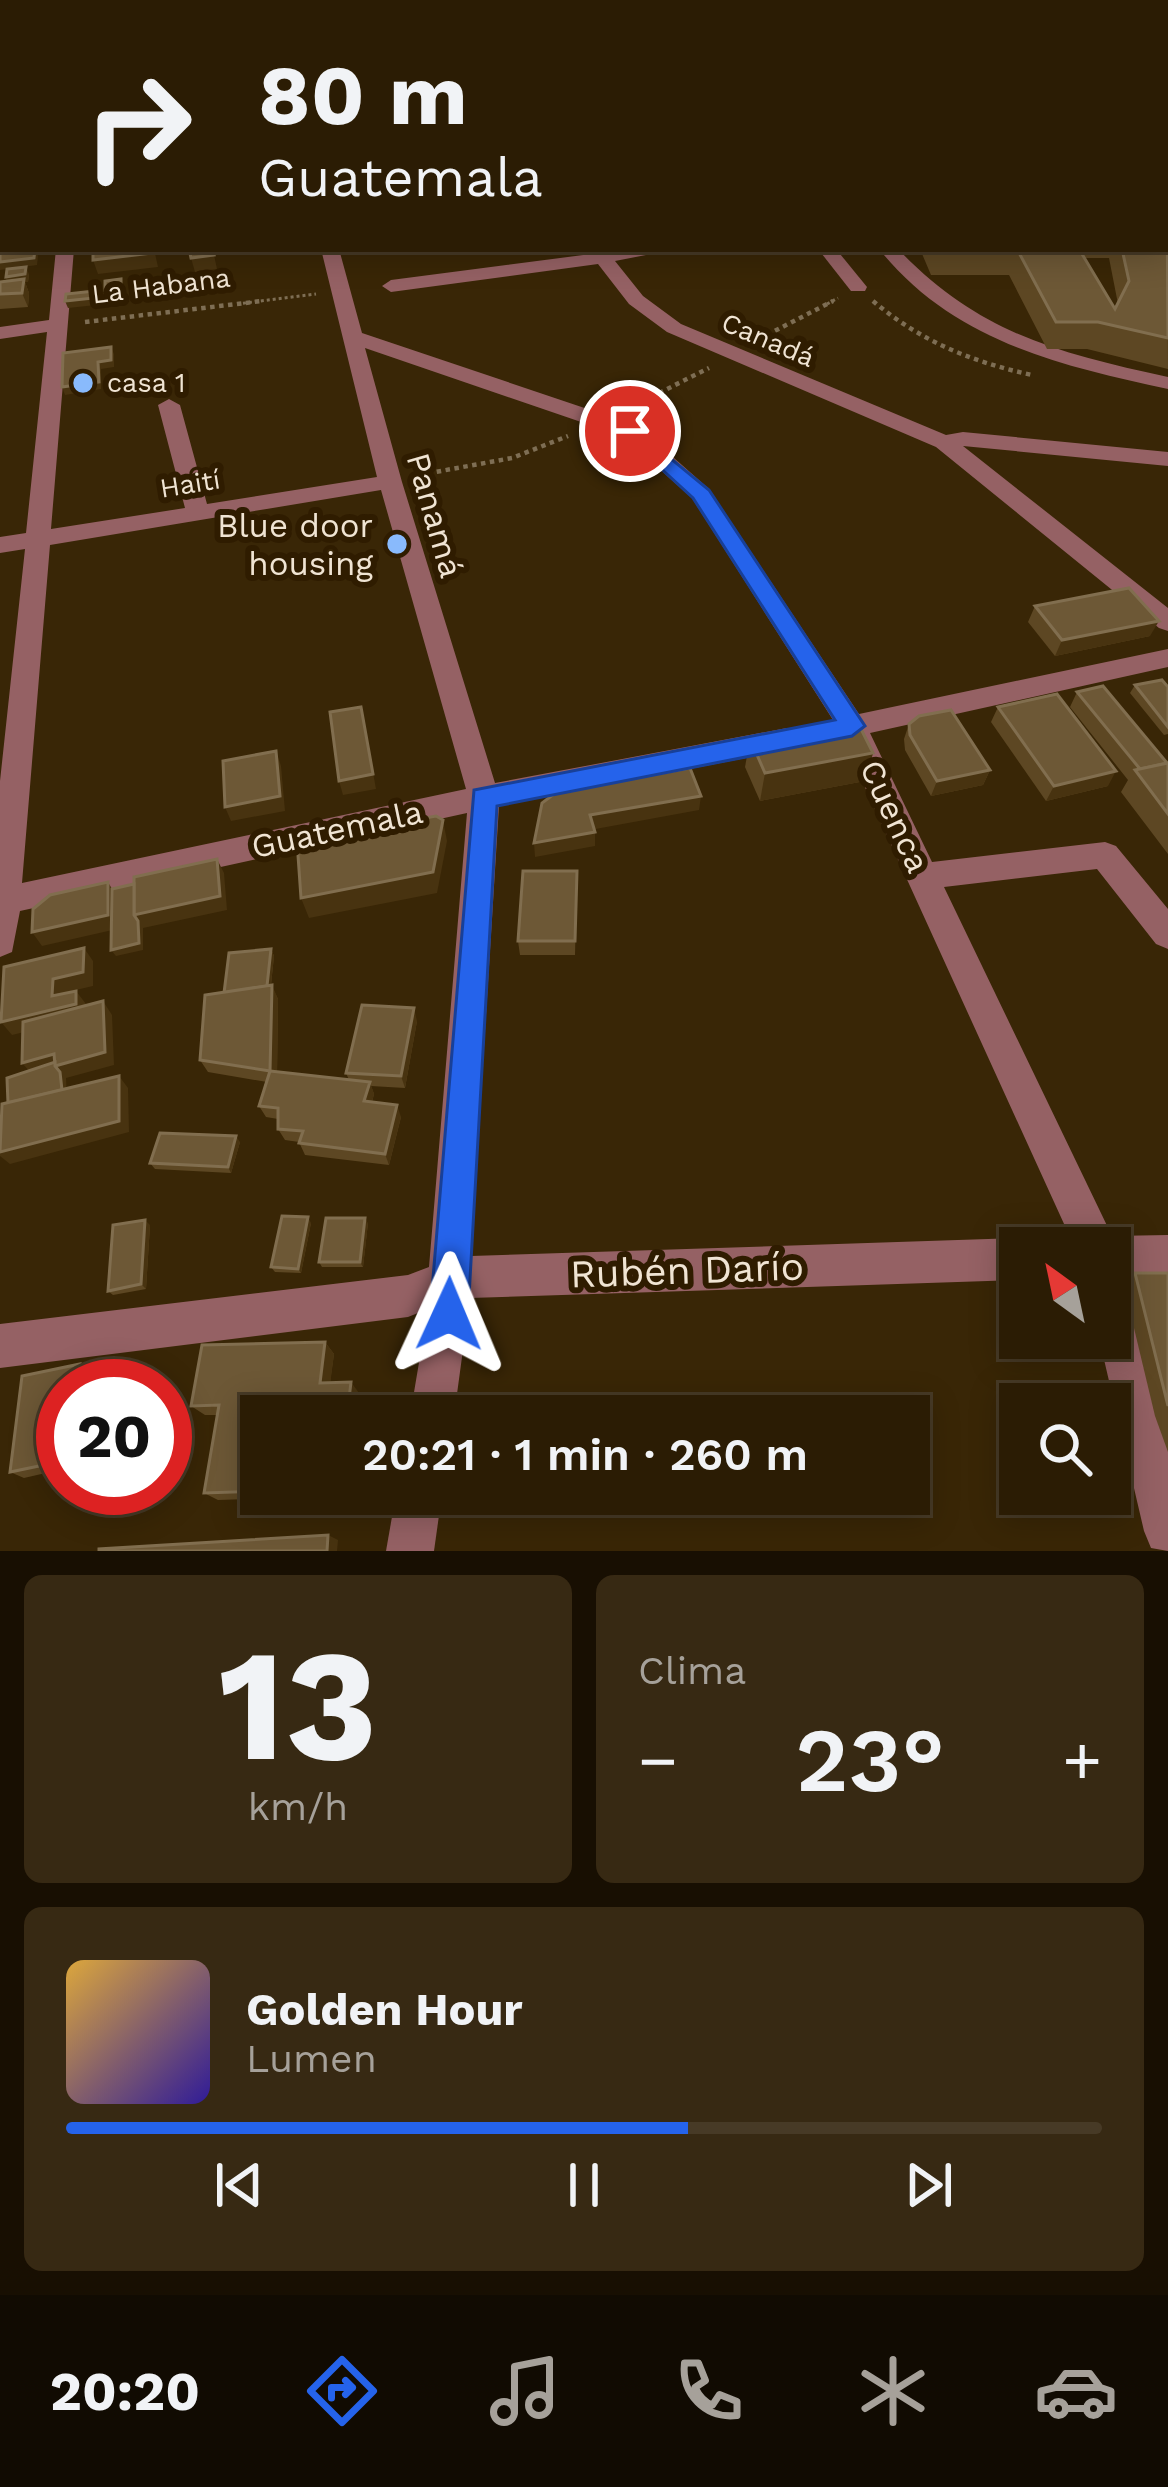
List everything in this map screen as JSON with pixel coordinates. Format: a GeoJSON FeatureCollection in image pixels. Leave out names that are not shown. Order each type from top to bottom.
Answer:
{"type":"FeatureCollection","features":[{"type":"Feature","properties":{"kind":"street"},"geometry":{"type":"LineString","coordinates":[[0,942],[65,252]]}},
{"type":"Feature","properties":{"kind":"street","name":"Panamá"},"geometry":{"type":"LineString","coordinates":[[331,252],[390,482],[484,797]]}},
{"type":"Feature","properties":{"kind":"street"},"geometry":{"type":"LineString","coordinates":[[457,252],[469,276]]}},
{"type":"Feature","properties":{"kind":"street"},"geometry":{"type":"LineString","coordinates":[[391,286],[634,252]]}},
{"type":"Feature","properties":{"kind":"street"},"geometry":{"type":"LineString","coordinates":[[829,252],[855,289]]}},
{"type":"Feature","properties":{"kind":"street"},"geometry":{"type":"LineString","coordinates":[[891,252],[919,286],[958,316],[1037,352],[1168,383]]}},
{"type":"Feature","properties":{"kind":"street","name":"Canadá"},"geometry":{"type":"LineString","coordinates":[[600,255],[636,300],[674,328],[729,356],[944,442]]}},
{"type":"Feature","properties":{"kind":"street","name":"La Habana"},"geometry":{"type":"LineString","coordinates":[[0,333],[56,326]]}},
{"type":"Feature","properties":{"kind":"street","name":"Cuenca"},"geometry":{"type":"LineString","coordinates":[[352,337],[630,431],[701,494],[852,726],[1086,1227]]}},
{"type":"Feature","properties":{"kind":"street"},"geometry":{"type":"LineString","coordinates":[[169,405],[198,513]]}},
{"type":"Feature","properties":{"kind":"street"},"geometry":{"type":"LineString","coordinates":[[944,442],[963,439],[1164,462]]}},
{"type":"Feature","properties":{"kind":"street"},"geometry":{"type":"LineString","coordinates":[[944,442],[1168,622]]}},
{"type":"Feature","properties":{"kind":"street","name":"Haití"},"geometry":{"type":"LineString","coordinates":[[0,545],[390,482]]}},
{"type":"Feature","properties":{"kind":"street","name":"Guatemala"},"geometry":{"type":"LineString","coordinates":[[2,900],[1168,658]]}},
{"type":"Feature","properties":{"kind":"street"},"geometry":{"type":"LineString","coordinates":[[435,1395],[450,1279],[484,797]]}},
{"type":"Feature","properties":{"kind":"street"},"geometry":{"type":"LineString","coordinates":[[923,875],[1105,855],[1168,934]]}},
{"type":"Feature","properties":{"kind":"street"},"geometry":{"type":"LineString","coordinates":[[1131,1257],[1168,1256]]}},
{"type":"Feature","properties":{"kind":"street","name":"Rubén Darío"},"geometry":{"type":"LineString","coordinates":[[0,1346],[408,1296],[450,1279],[999,1260]]}},
{"type":"Feature","properties":{"kind":"street"},"geometry":{"type":"LineString","coordinates":[[1126,1359],[1168,1531]]}},
{"type":"Feature","properties":{"kind":"street"},"geometry":{"type":"LineString","coordinates":[[410,1551],[416,1515]]}},
{"type":"Feature","properties":{"kind":"path"},"geometry":{"type":"LineString","coordinates":[[756,341],[855,289]]}},
{"type":"Feature","properties":{"kind":"path","name":"La Habana"},"geometry":{"type":"LineString","coordinates":[[86,322],[336,292]]}},
{"type":"Feature","properties":{"kind":"path"},"geometry":{"type":"LineString","coordinates":[[628,408],[724,358]]}},
{"type":"Feature","properties":{"kind":"path"},"geometry":{"type":"LineString","coordinates":[[416,476],[512,458],[580,430]]}},
{"type":"Feature","properties":{"kind":"building"},"geometry":{"type":"Polygon","coordinates":[[[35,252],[34,258],[0,262],[0,253],[35,252]]]}},
{"type":"Feature","properties":{"kind":"building"},"geometry":{"type":"Polygon","coordinates":[[[93,252],[153,252],[153,253],[93,260],[93,252]]]}},
{"type":"Feature","properties":{"kind":"building"},"geometry":{"type":"Polygon","coordinates":[[[190,252],[214,255],[191,258],[190,252]]]}},
{"type":"Feature","properties":{"kind":"building"},"geometry":{"type":"Polygon","coordinates":[[[1019,252],[1081,252],[1115,309],[1129,281],[1123,252],[1167,252],[1168,338],[1098,322],[1056,322],[1019,252]]]}},
{"type":"Feature","properties":{"kind":"building"},"geometry":{"type":"Polygon","coordinates":[[[26,267],[25,274],[6,277],[7,269],[26,267]]]}},
{"type":"Feature","properties":{"kind":"building"},"geometry":{"type":"Polygon","coordinates":[[[24,279],[22,293],[0,294],[0,282],[24,279]]]}},
{"type":"Feature","properties":{"kind":"building"},"geometry":{"type":"Polygon","coordinates":[[[121,279],[121,288],[105,290],[105,281],[121,279]]]}},
{"type":"Feature","properties":{"kind":"building"},"geometry":{"type":"Polygon","coordinates":[[[95,291],[94,298],[65,301],[66,294],[95,291]]]}},
{"type":"Feature","properties":{"kind":"building"},"geometry":{"type":"Polygon","coordinates":[[[111,347],[111,360],[98,362],[99,382],[62,387],[63,353],[111,347]]]}},
{"type":"Feature","properties":{"kind":"building"},"geometry":{"type":"Polygon","coordinates":[[[1129,588],[1159,621],[1062,640],[1035,606],[1129,588]]]}},
{"type":"Feature","properties":{"kind":"building"},"geometry":{"type":"Polygon","coordinates":[[[1162,680],[1168,687],[1168,727],[1135,685],[1162,680]]]}},
{"type":"Feature","properties":{"kind":"building"},"geometry":{"type":"Polygon","coordinates":[[[1103,686],[1167,763],[1140,769],[1077,692],[1103,686]]]}},
{"type":"Feature","properties":{"kind":"building"},"geometry":{"type":"Polygon","coordinates":[[[1057,694],[1116,771],[1054,786],[998,707],[1057,694]]]}},
{"type":"Feature","properties":{"kind":"building"},"geometry":{"type":"Polygon","coordinates":[[[361,707],[373,774],[339,781],[330,712],[361,707]]]}},
{"type":"Feature","properties":{"kind":"building"},"geometry":{"type":"Polygon","coordinates":[[[951,710],[990,770],[937,781],[910,735],[909,724],[919,716],[951,710]]]}},
{"type":"Feature","properties":{"kind":"building"},"geometry":{"type":"Polygon","coordinates":[[[841,722],[860,727],[873,753],[765,773],[750,739],[841,722]]]}},
{"type":"Feature","properties":{"kind":"building"},"geometry":{"type":"Polygon","coordinates":[[[276,751],[280,796],[225,807],[223,761],[276,751]]]}},
{"type":"Feature","properties":{"kind":"building"},"geometry":{"type":"Polygon","coordinates":[[[1168,763],[1168,814],[1135,770],[1168,763]]]}},
{"type":"Feature","properties":{"kind":"building"},"geometry":{"type":"Polygon","coordinates":[[[690,768],[701,796],[590,815],[595,832],[534,843],[542,803],[558,791],[690,768]]]}},
{"type":"Feature","properties":{"kind":"building"},"geometry":{"type":"Polygon","coordinates":[[[436,816],[443,820],[433,872],[301,898],[297,841],[436,816]]]}},
{"type":"Feature","properties":{"kind":"building"},"geometry":{"type":"Polygon","coordinates":[[[217,859],[220,896],[134,915],[134,877],[217,859]]]}},
{"type":"Feature","properties":{"kind":"building"},"geometry":{"type":"Polygon","coordinates":[[[523,871],[577,871],[575,941],[518,941],[523,871]]]}},
{"type":"Feature","properties":{"kind":"building"},"geometry":{"type":"Polygon","coordinates":[[[108,882],[108,915],[32,932],[33,909],[50,895],[108,882]]]}},
{"type":"Feature","properties":{"kind":"building"},"geometry":{"type":"Polygon","coordinates":[[[134,884],[139,943],[111,950],[112,889],[134,884]]]}},
{"type":"Feature","properties":{"kind":"building"},"geometry":{"type":"Polygon","coordinates":[[[84,948],[83,972],[53,979],[52,996],[76,991],[76,1004],[1,1022],[4,967],[84,948]]]}},
{"type":"Feature","properties":{"kind":"building"},"geometry":{"type":"Polygon","coordinates":[[[271,949],[267,986],[224,993],[229,953],[271,949]]]}},
{"type":"Feature","properties":{"kind":"building"},"geometry":{"type":"Polygon","coordinates":[[[272,985],[270,1071],[200,1060],[205,995],[272,985]]]}},
{"type":"Feature","properties":{"kind":"building"},"geometry":{"type":"Polygon","coordinates":[[[103,1001],[105,1052],[55,1066],[54,1054],[22,1063],[23,1022],[103,1001]]]}},
{"type":"Feature","properties":{"kind":"building"},"geometry":{"type":"Polygon","coordinates":[[[362,1005],[414,1008],[401,1076],[346,1073],[362,1005]]]}},
{"type":"Feature","properties":{"kind":"building"},"geometry":{"type":"Polygon","coordinates":[[[55,1062],[62,1090],[8,1103],[7,1078],[55,1062]]]}},
{"type":"Feature","properties":{"kind":"building"},"geometry":{"type":"Polygon","coordinates":[[[270,1071],[370,1082],[364,1101],[397,1105],[385,1154],[299,1143],[303,1131],[278,1129],[278,1108],[259,1106],[270,1071]]]}},
{"type":"Feature","properties":{"kind":"building"},"geometry":{"type":"Polygon","coordinates":[[[119,1076],[119,1121],[0,1152],[2,1104],[119,1076]]]}},
{"type":"Feature","properties":{"kind":"building"},"geometry":{"type":"Polygon","coordinates":[[[160,1133],[236,1136],[228,1167],[150,1163],[160,1133]]]}},
{"type":"Feature","properties":{"kind":"building"},"geometry":{"type":"Polygon","coordinates":[[[282,1216],[308,1217],[298,1269],[271,1267],[282,1216]]]}},
{"type":"Feature","properties":{"kind":"building"},"geometry":{"type":"Polygon","coordinates":[[[326,1218],[365,1218],[360,1262],[319,1262],[326,1218]]]}},
{"type":"Feature","properties":{"kind":"building"},"geometry":{"type":"Polygon","coordinates":[[[145,1220],[141,1284],[108,1291],[113,1225],[145,1220]]]}},
{"type":"Feature","properties":{"kind":"building"},"geometry":{"type":"Polygon","coordinates":[[[1135,1273],[1168,1273],[1168,1406],[1135,1273]]]}},
{"type":"Feature","properties":{"kind":"building"},"geometry":{"type":"Polygon","coordinates":[[[325,1342],[320,1383],[351,1382],[349,1395],[240,1395],[240,1492],[204,1493],[219,1405],[192,1406],[202,1345],[325,1342]]]}},
{"type":"Feature","properties":{"kind":"building"},"geometry":{"type":"Polygon","coordinates":[[[36,1373],[36,1467],[10,1472],[22,1376],[36,1373]]]}},
{"type":"Feature","properties":{"kind":"building"},"geometry":{"type":"Polygon","coordinates":[[[328,1535],[327,1551],[99,1551],[99,1549],[328,1535]]]}},
{"type":"Feature","properties":{"kind":"place","name":"casa 1"},"geometry":{"type":"Point","coordinates":[83,383]}},
{"type":"Feature","properties":{"kind":"place","name":"Blue door housing"},"geometry":{"type":"Point","coordinates":[397,544]}},
{"type":"Feature","properties":{"kind":"route"},"geometry":{"type":"LineString","coordinates":[[449,1314],[484,797],[852,726],[701,494],[630,431]]}}]}
